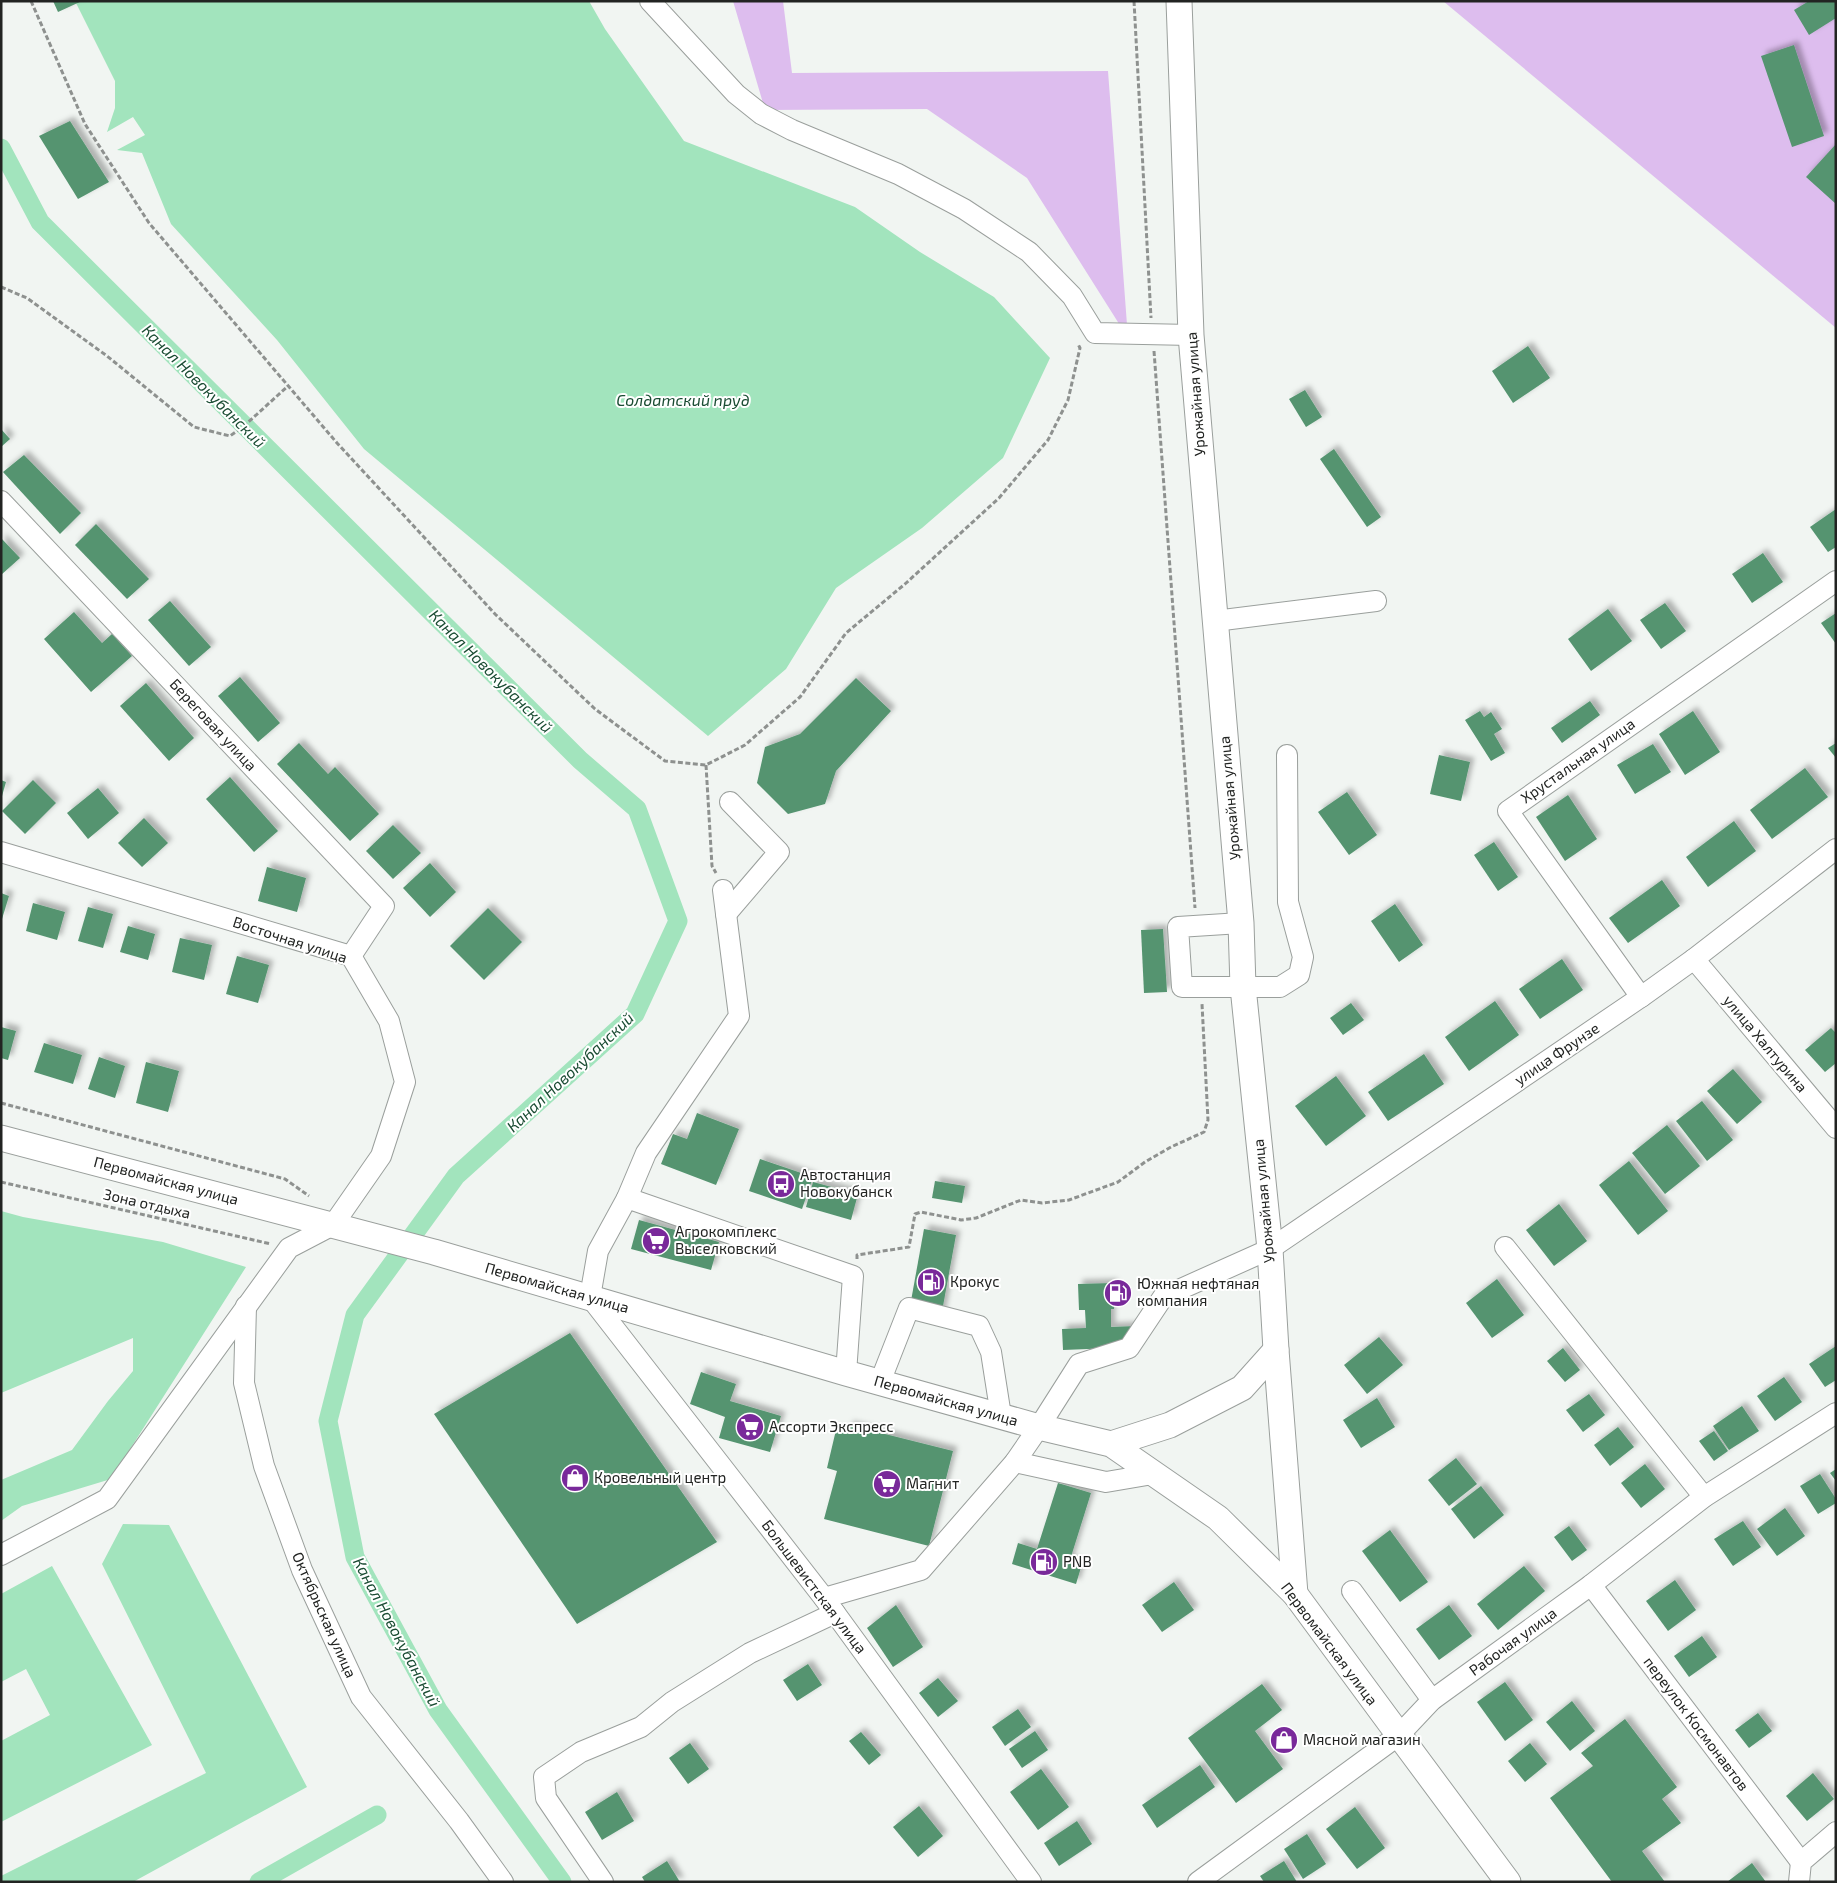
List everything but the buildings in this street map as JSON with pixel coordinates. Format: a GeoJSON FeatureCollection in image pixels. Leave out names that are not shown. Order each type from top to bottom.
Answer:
{"type":"FeatureCollection","features":[{"type":"Feature","properties":{"kind":"main road","name":"Урожайная улица"},"geometry":{"type":"LineString","coordinates":[[1179,1],[1191,335],[1241,923],[1243,986],[1270,1249],[1295,1594]]}},
{"type":"Feature","properties":{"kind":"main road","name":"Первомайская улица"},"geometry":{"type":"LineString","coordinates":[[1,1138],[338,1218],[365,1233],[846,1373],[1111,1444],[1218,1518],[1295,1594],[1508,1882]]}},
{"type":"Feature","properties":{"kind":"main road"},"geometry":{"type":"LineString","coordinates":[[1111,1444],[1170,1425],[1242,1388],[1276,1350]]}},
{"type":"Feature","properties":{"kind":"street"},"geometry":{"type":"LineString","coordinates":[[650,1],[736,94],[761,114],[792,130],[898,174],[964,209],[1029,252],[1072,296],[1095,333],[1191,335]]}},
{"type":"Feature","properties":{"kind":"street","name":"Береговая улица"},"geometry":{"type":"LineString","coordinates":[[1,501],[384,906],[351,956]]}},
{"type":"Feature","properties":{"kind":"street","name":"Хрустальная улица"},"geometry":{"type":"LineString","coordinates":[[1641,997],[1508,811],[1836,581]]}},
{"type":"Feature","properties":{"kind":"street"},"geometry":{"type":"LineString","coordinates":[[1215,621],[1376,601]]}},
{"type":"Feature","properties":{"kind":"street"},"geometry":{"type":"LineString","coordinates":[[1241,923],[1178,927],[1182,987],[1280,987],[1299,974],[1303,957],[1288,902],[1287,755]]}},
{"type":"Feature","properties":{"kind":"street"},"geometry":{"type":"LineString","coordinates":[[726,914],[779,852],[730,802]]}},
{"type":"Feature","properties":{"kind":"street","name":"улица Фрунзе"},"geometry":{"type":"LineString","coordinates":[[603,1882],[546,1798],[544,1777],[581,1752],[641,1727],[672,1702],[830,1605],[921,1570],[1015,1462],[1079,1364],[1129,1348],[1163,1297],[1270,1249],[1641,997],[1694,959],[1836,848]]}},
{"type":"Feature","properties":{"kind":"street","name":"Восточная улица"},"geometry":{"type":"LineString","coordinates":[[1,852],[351,956],[389,1021],[405,1082],[381,1156],[338,1218]]}},
{"type":"Feature","properties":{"kind":"street"},"geometry":{"type":"LineString","coordinates":[[590,1297],[598,1251],[627,1198],[646,1153],[739,1016],[723,890]]}},
{"type":"Feature","properties":{"kind":"street","name":"улица Халтурина"},"geometry":{"type":"LineString","coordinates":[[1694,959],[1836,1128]]}},
{"type":"Feature","properties":{"kind":"street"},"geometry":{"type":"LineString","coordinates":[[627,1198],[854,1276],[846,1373]]}},
{"type":"Feature","properties":{"kind":"street"},"geometry":{"type":"LineString","coordinates":[[1,1555],[107,1499],[289,1248],[338,1218]]}},
{"type":"Feature","properties":{"kind":"street"},"geometry":{"type":"LineString","coordinates":[[1505,1247],[1704,1497]]}},
{"type":"Feature","properties":{"kind":"street","name":"Большевистская улица"},"geometry":{"type":"LineString","coordinates":[[590,1297],[830,1605],[1031,1882]]}},
{"type":"Feature","properties":{"kind":"street","name":"Октябрьская улица"},"geometry":{"type":"LineString","coordinates":[[246,1306],[244,1383],[264,1466],[302,1570],[362,1697],[459,1821],[503,1882]]}},
{"type":"Feature","properties":{"kind":"street"},"geometry":{"type":"LineString","coordinates":[[880,1382],[909,1308],[979,1326],[991,1352],[1002,1416]]}},
{"type":"Feature","properties":{"kind":"street","name":"Рабочая улица"},"geometry":{"type":"LineString","coordinates":[[1198,1882],[1398,1735],[1432,1700],[1591,1585],[1704,1497],[1836,1413]]}},
{"type":"Feature","properties":{"kind":"street"},"geometry":{"type":"LineString","coordinates":[[1015,1462],[1106,1482],[1153,1474]]}},
{"type":"Feature","properties":{"kind":"street","name":"переулок Космонавтов"},"geometry":{"type":"LineString","coordinates":[[1591,1585],[1800,1872]]}},
{"type":"Feature","properties":{"kind":"street"},"geometry":{"type":"LineString","coordinates":[[1352,1591],[1432,1700]]}},
{"type":"Feature","properties":{"kind":"street"},"geometry":{"type":"LineString","coordinates":[[1800,1872],[1836,1832]]}},
{"type":"Feature","properties":{"kind":"path"},"geometry":{"type":"LineString","coordinates":[[31,1],[85,124],[149,223],[337,443],[496,614],[595,709],[665,761],[706,765],[745,745],[800,697],[846,633],[905,584],[998,498],[1048,440],[1068,400],[1080,348]]}},
{"type":"Feature","properties":{"kind":"path"},"geometry":{"type":"LineString","coordinates":[[1134,1],[1153,335],[1169,531],[1178,693],[1197,926]]}},
{"type":"Feature","properties":{"kind":"path"},"geometry":{"type":"LineString","coordinates":[[1,287],[27,298],[107,356],[194,427],[230,436],[244,426],[288,386]]}},
{"type":"Feature","properties":{"kind":"path"},"geometry":{"type":"LineString","coordinates":[[706,765],[712,866],[723,890]]}},
{"type":"Feature","properties":{"kind":"path"},"geometry":{"type":"LineString","coordinates":[[854,1276],[857,1256],[909,1246],[915,1214],[921,1212],[961,1220],[976,1218],[1021,1200],[1042,1203],[1068,1200],[1118,1182],[1145,1162],[1171,1147],[1204,1132],[1208,1120],[1201,986]]}},
{"type":"Feature","properties":{"kind":"path"},"geometry":{"type":"LineString","coordinates":[[1,1103],[285,1179],[338,1218]]}},
{"type":"Feature","properties":{"kind":"path","name":"Зона отдыха"},"geometry":{"type":"LineString","coordinates":[[1,1182],[289,1248]]}},
{"type":"Feature","properties":{"kind":"shaded area"},"geometry":{"type":"Polygon","coordinates":[[[733,1],[783,1],[792,73],[1108,71],[1128,338],[1027,178],[927,109],[765,110],[733,1]]]}},
{"type":"Feature","properties":{"kind":"shaded area"},"geometry":{"type":"Polygon","coordinates":[[[1443,1],[1836,1],[1836,328],[1443,1]]]}},
{"type":"Feature","properties":{"kind":"water","name":"Солдатский пруд"},"geometry":{"type":"Polygon","coordinates":[[[75,1],[589,1],[605,29],[684,141],[855,207],[920,252],[994,297],[1050,358],[1003,458],[922,528],[836,588],[786,669],[708,736],[364,449],[277,340],[171,224],[142,153],[117,150],[145,135],[133,117],[107,132],[115,108],[115,81],[75,1]]]}},
{"type":"Feature","properties":{"kind":"water"},"geometry":{"type":"Polygon","coordinates":[[[1,1211],[23,1217],[163,1242],[246,1267],[111,1479],[22,1506],[1,1521],[1,1480],[72,1450],[133,1371],[133,1338],[1,1393],[1,1211]]]}},
{"type":"Feature","properties":{"kind":"water"},"geometry":{"type":"Polygon","coordinates":[[[123,1524],[169,1525],[307,1787],[133,1882],[1,1882],[1,1876],[206,1773],[102,1564],[123,1524]]]}},
{"type":"Feature","properties":{"kind":"water"},"geometry":{"type":"Polygon","coordinates":[[[52,1566],[152,1745],[1,1822],[1,1741],[50,1715],[26,1669],[1,1682],[1,1594],[52,1566]]]}},
{"type":"Feature","properties":{"kind":"waterway","name":"Канал Новокубанский"},"geometry":{"type":"LineString","coordinates":[[1,148],[40,222],[580,760],[637,809],[678,921],[635,1014],[456,1176],[355,1315],[328,1421],[355,1557],[438,1710],[562,1882]]}},
{"type":"Feature","properties":{"kind":"waterway"},"geometry":{"type":"LineString","coordinates":[[259,1882],[377,1815]]}},
{"type":"Feature","properties":{"kind":"place","name":"Автостанция Новокубанск"},"geometry":{"type":"Point","coordinates":[781,1184]}},
{"type":"Feature","properties":{"kind":"place","name":"Агрокомплекс Выселковский"},"geometry":{"type":"Point","coordinates":[656,1241]}},
{"type":"Feature","properties":{"kind":"place","name":"Крокус"},"geometry":{"type":"Point","coordinates":[931,1282]}},
{"type":"Feature","properties":{"kind":"place","name":"Южная нефтяная компания"},"geometry":{"type":"Point","coordinates":[1118,1293]}},
{"type":"Feature","properties":{"kind":"place","name":"Ассорти Экспресс"},"geometry":{"type":"Point","coordinates":[750,1427]}},
{"type":"Feature","properties":{"kind":"place","name":"Кровельный центр"},"geometry":{"type":"Point","coordinates":[575,1478]}},
{"type":"Feature","properties":{"kind":"place","name":"Магнит"},"geometry":{"type":"Point","coordinates":[887,1484]}},
{"type":"Feature","properties":{"kind":"place","name":"PNB"},"geometry":{"type":"Point","coordinates":[1044,1562]}},
{"type":"Feature","properties":{"kind":"place","name":"Мясной магазин"},"geometry":{"type":"Point","coordinates":[1284,1740]}}]}
